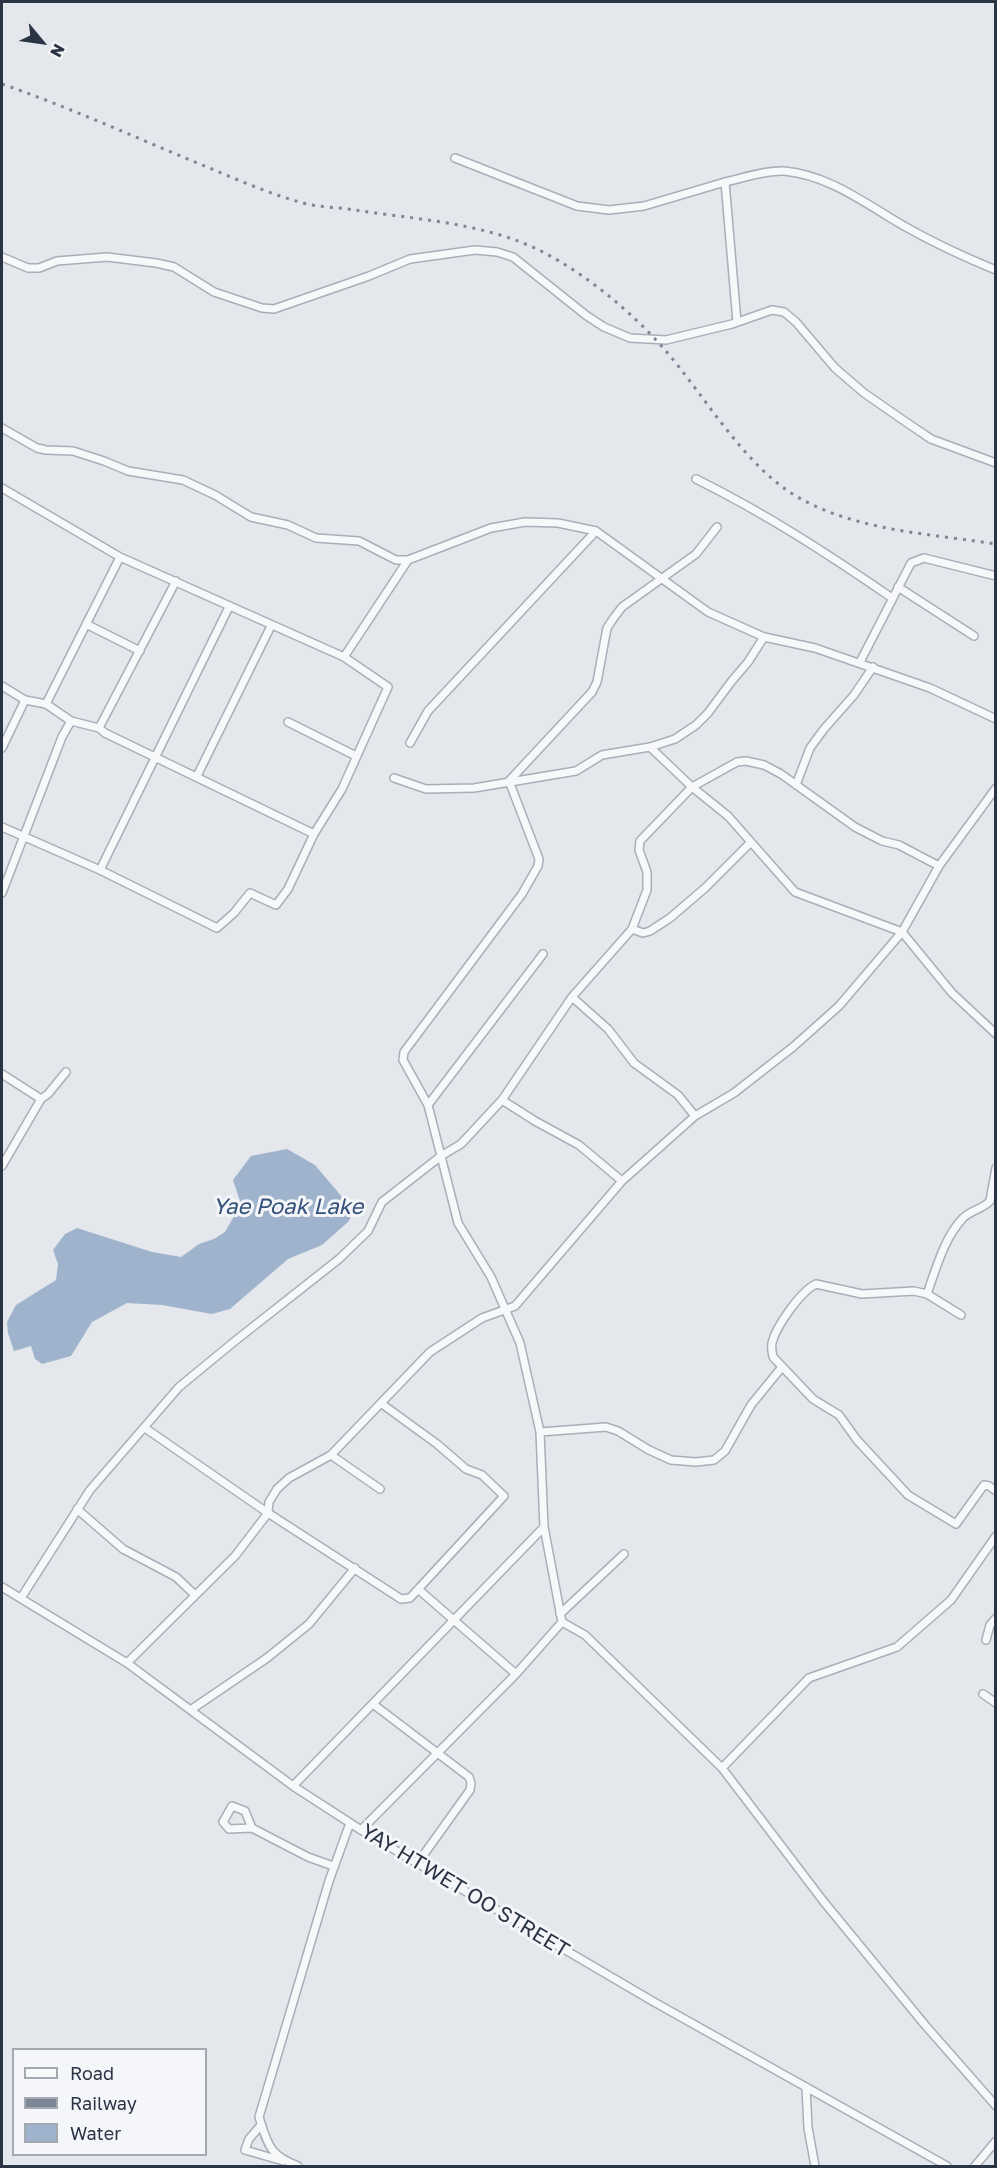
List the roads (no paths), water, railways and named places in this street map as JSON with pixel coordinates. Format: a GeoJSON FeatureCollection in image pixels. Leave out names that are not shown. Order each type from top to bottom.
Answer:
{"type":"FeatureCollection","features":[{"type":"Feature","properties":{"kind":"street"},"geometry":{"type":"LineString","coordinates":[[455,158],[577,206],[609,210],[644,206],[725,182],[781,171],[810,175],[833,184],[960,255],[996,270]]}},
{"type":"Feature","properties":{"kind":"street"},"geometry":{"type":"LineString","coordinates":[[725,182],[737,322]]}},
{"type":"Feature","properties":{"kind":"street"},"geometry":{"type":"LineString","coordinates":[[2,258],[28,268],[39,268],[57,261],[107,257],[165,265],[174,267],[214,292],[262,308],[274,309],[369,276],[410,259],[475,250],[497,252],[513,257],[604,327],[630,338],[666,340],[737,322],[772,310],[784,312],[796,322],[835,368],[893,413],[931,439],[996,463]]}},
{"type":"Feature","properties":{"kind":"street"},"geometry":{"type":"LineString","coordinates":[[2,428],[37,448],[73,451],[104,460],[128,471],[183,480],[215,495],[251,517],[288,525],[316,538],[358,541],[396,560],[408,560],[491,528],[525,522],[558,523],[596,531],[708,612],[764,637],[815,648],[860,662],[930,688],[995,718]]}},
{"type":"Feature","properties":{"kind":"street"},"geometry":{"type":"LineString","coordinates":[[696,479],[746,503],[892,598]]}},
{"type":"Feature","properties":{"kind":"street"},"geometry":{"type":"LineString","coordinates":[[2,488],[120,557],[344,657],[388,687],[342,789],[314,834],[288,889],[276,905],[250,893],[234,913],[217,928],[100,870],[2,827]]}},
{"type":"Feature","properties":{"kind":"street"},"geometry":{"type":"LineString","coordinates":[[509,781],[592,692],[597,682],[607,628],[622,607],[696,554],[717,527]]}},
{"type":"Feature","properties":{"kind":"street"},"geometry":{"type":"LineString","coordinates":[[410,743],[428,711],[596,531]]}},
{"type":"Feature","properties":{"kind":"street"},"geometry":{"type":"LineString","coordinates":[[46,704],[120,557]]}},
{"type":"Feature","properties":{"kind":"street"},"geometry":{"type":"LineString","coordinates":[[860,662],[910,563],[924,558],[996,576]]}},
{"type":"Feature","properties":{"kind":"street"},"geometry":{"type":"LineString","coordinates":[[344,657],[408,560]]}},
{"type":"Feature","properties":{"kind":"street"},"geometry":{"type":"LineString","coordinates":[[99,728],[176,581]]}},
{"type":"Feature","properties":{"kind":"street"},"geometry":{"type":"LineString","coordinates":[[898,587],[974,636]]}},
{"type":"Feature","properties":{"kind":"street"},"geometry":{"type":"LineString","coordinates":[[100,870],[229,607]]}},
{"type":"Feature","properties":{"kind":"street"},"geometry":{"type":"LineString","coordinates":[[86,624],[140,651]]}},
{"type":"Feature","properties":{"kind":"street"},"geometry":{"type":"LineString","coordinates":[[197,776],[271,626]]}},
{"type":"Feature","properties":{"kind":"street"},"geometry":{"type":"LineString","coordinates":[[394,778],[426,789],[474,788],[576,771],[602,755],[650,747],[675,739],[696,725],[748,662],[764,637]]}},
{"type":"Feature","properties":{"kind":"street"},"geometry":{"type":"LineString","coordinates":[[796,785],[810,748],[854,695],[873,667]]}},
{"type":"Feature","properties":{"kind":"street"},"geometry":{"type":"LineString","coordinates":[[2,686],[25,700],[46,704],[71,721],[99,728],[105,733],[314,834]]}},
{"type":"Feature","properties":{"kind":"street"},"geometry":{"type":"LineString","coordinates":[[2,748],[25,700]]}},
{"type":"Feature","properties":{"kind":"street"},"geometry":{"type":"LineString","coordinates":[[2,893],[62,737],[71,721]]}},
{"type":"Feature","properties":{"kind":"street"},"geometry":{"type":"LineString","coordinates":[[288,722],[356,756]]}},
{"type":"Feature","properties":{"kind":"street"},"geometry":{"type":"LineString","coordinates":[[650,747],[692,787],[728,816],[795,892],[902,932],[952,993],[996,1034]]}},
{"type":"Feature","properties":{"kind":"street"},"geometry":{"type":"LineString","coordinates":[[21,1598],[90,1490],[179,1387],[339,1259],[368,1231],[382,1202],[441,1156],[461,1144],[502,1100],[572,997],[632,929],[648,890],[647,872],[639,850],[640,841],[692,787],[737,762],[746,761],[764,765],[855,828],[882,841],[899,845],[939,866]]}},
{"type":"Feature","properties":{"kind":"street"},"geometry":{"type":"LineString","coordinates":[[509,781],[539,859],[538,866],[522,894],[404,1052],[403,1060],[428,1105],[458,1223],[491,1276],[520,1343],[540,1432],[544,1527],[562,1622],[585,1635],[722,1768],[824,1902],[925,2025],[996,2106]]}},
{"type":"Feature","properties":{"kind":"street"},"geometry":{"type":"LineString","coordinates":[[128,1663],[235,1556],[268,1513],[269,1502],[277,1489],[289,1478],[331,1455],[430,1352],[482,1318],[504,1308],[510,1309],[515,1306],[622,1181],[695,1116],[734,1093],[793,1047],[839,1006],[902,932],[939,866],[996,788]]}},
{"type":"Feature","properties":{"kind":"street"},"geometry":{"type":"LineString","coordinates":[[632,929],[643,933],[650,931],[670,918],[705,888],[751,842]]}},
{"type":"Feature","properties":{"kind":"street"},"geometry":{"type":"LineString","coordinates":[[428,1105],[543,954]]}},
{"type":"Feature","properties":{"kind":"street"},"geometry":{"type":"LineString","coordinates":[[572,997],[608,1029],[634,1063],[678,1095],[695,1116]]}},
{"type":"Feature","properties":{"kind":"street"},"geometry":{"type":"LineString","coordinates":[[2,1166],[42,1099],[66,1072]]}},
{"type":"Feature","properties":{"kind":"street"},"geometry":{"type":"LineString","coordinates":[[2,1074],[42,1099]]}},
{"type":"Feature","properties":{"kind":"street"},"geometry":{"type":"LineString","coordinates":[[502,1100],[579,1145],[622,1181]]}},
{"type":"Feature","properties":{"kind":"street"},"geometry":{"type":"LineString","coordinates":[[927,1294],[939,1258],[956,1226],[966,1215],[987,1205],[990,1201],[996,1168]]}},
{"type":"Feature","properties":{"kind":"street"},"geometry":{"type":"LineString","coordinates":[[961,1315],[927,1294],[914,1291],[862,1294],[816,1284],[809,1287],[792,1308],[773,1340],[771,1348],[774,1358],[782,1367],[813,1399],[838,1415],[857,1440],[908,1495],[952,1522],[959,1522],[984,1485],[996,1491]]}},
{"type":"Feature","properties":{"kind":"street"},"geometry":{"type":"LineString","coordinates":[[540,1432],[606,1427],[618,1431],[671,1460],[696,1462],[714,1460],[724,1451],[750,1405],[782,1367]]}},
{"type":"Feature","properties":{"kind":"street"},"geometry":{"type":"LineString","coordinates":[[145,1428],[268,1513],[401,1599],[410,1598],[504,1496],[482,1475],[466,1469],[382,1404]]}},
{"type":"Feature","properties":{"kind":"street"},"geometry":{"type":"LineString","coordinates":[[331,1455],[380,1489]]}},
{"type":"Feature","properties":{"kind":"street"},"geometry":{"type":"LineString","coordinates":[[77,1509],[123,1549],[176,1577],[195,1595]]}},
{"type":"Feature","properties":{"kind":"street"},"geometry":{"type":"LineString","coordinates":[[293,1786],[544,1527]]}},
{"type":"Feature","properties":{"kind":"street"},"geometry":{"type":"LineString","coordinates":[[722,1768],[809,1678],[897,1647],[951,1599],[995,1538]]}},
{"type":"Feature","properties":{"kind":"street"},"geometry":{"type":"LineString","coordinates":[[560,1614],[624,1554]]}},
{"type":"Feature","properties":{"kind":"street"},"geometry":{"type":"LineString","coordinates":[[192,1709],[267,1658],[309,1624],[356,1568]]}},
{"type":"Feature","properties":{"kind":"street","name":"YAY HTWET OO STREET"},"geometry":{"type":"LineString","coordinates":[[2,1587],[128,1663],[293,1786],[361,1830],[654,2002],[947,2166]]}},
{"type":"Feature","properties":{"kind":"street"},"geometry":{"type":"LineString","coordinates":[[418,1590],[516,1674]]}},
{"type":"Feature","properties":{"kind":"street"},"geometry":{"type":"LineString","coordinates":[[986,1640],[990,1625],[996,1618]]}},
{"type":"Feature","properties":{"kind":"street"},"geometry":{"type":"LineString","coordinates":[[361,1830],[516,1674],[562,1622]]}},
{"type":"Feature","properties":{"kind":"street"},"geometry":{"type":"LineString","coordinates":[[983,1694],[996,1703]]}},
{"type":"Feature","properties":{"kind":"street"},"geometry":{"type":"LineString","coordinates":[[373,1704],[469,1777],[471,1783],[470,1790],[417,1864]]}},
{"type":"Feature","properties":{"kind":"street"},"geometry":{"type":"LineString","coordinates":[[285,2161],[268,2146],[258,2117],[333,1866],[350,1823]]}},
{"type":"Feature","properties":{"kind":"street"},"geometry":{"type":"LineString","coordinates":[[252,1828],[308,1857],[333,1866]]}},
{"type":"Feature","properties":{"kind":"street"},"geometry":{"type":"LineString","coordinates":[[806,2086],[808,2128],[815,2166]]}},
{"type":"Feature","properties":{"kind":"street"},"geometry":{"type":"LineString","coordinates":[[261,2125],[249,2139],[245,2150],[298,2166]]}},
{"type":"Feature","properties":{"kind":"street"},"geometry":{"type":"LineString","coordinates":[[975,2166],[996,2141]]}},
{"type":"Feature","properties":{"kind":"water","name":"Yae Poak Lake"},"geometry":{"type":"Polygon","coordinates":[[[287,1149],[315,1165],[354,1211],[348,1222],[322,1245],[288,1259],[230,1309],[212,1314],[162,1305],[127,1303],[92,1322],[71,1356],[42,1364],[35,1359],[31,1346],[14,1351],[7,1322],[16,1305],[56,1280],[58,1264],[53,1250],[65,1234],[77,1228],[152,1252],[181,1257],[199,1244],[225,1232],[241,1204],[233,1180],[251,1156],[287,1149]]]}},
{"type":"Feature","properties":{"kind":"railway"},"geometry":{"type":"LineString","coordinates":[[2,84],[79,113],[242,182],[291,199],[314,205],[471,228],[519,241],[541,251],[591,282],[638,322],[665,350],[746,452],[764,471],[803,500],[848,519],[872,525],[996,544]]}}]}
